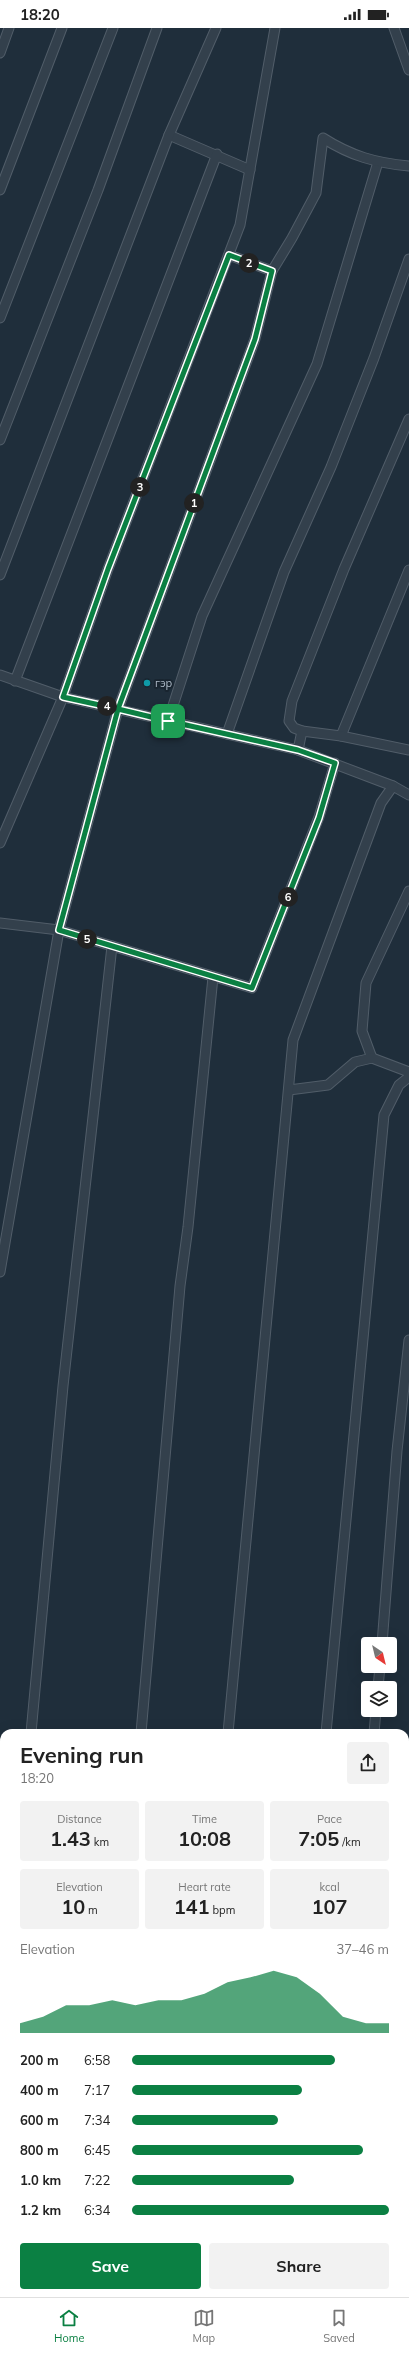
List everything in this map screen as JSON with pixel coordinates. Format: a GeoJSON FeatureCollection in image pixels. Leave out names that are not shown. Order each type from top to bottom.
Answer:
{"type":"FeatureCollection","features":[{"type":"Feature","properties":{"kind":"street"},"geometry":{"type":"LineString","coordinates":[[0,53],[9,28]]}},
{"type":"Feature","properties":{"kind":"street"},"geometry":{"type":"LineString","coordinates":[[0,190],[62,28]]}},
{"type":"Feature","properties":{"kind":"street"},"geometry":{"type":"LineString","coordinates":[[0,318],[113,28]]}},
{"type":"Feature","properties":{"kind":"street"},"geometry":{"type":"LineString","coordinates":[[0,440],[98,190],[157,28]]}},
{"type":"Feature","properties":{"kind":"street"},"geometry":{"type":"LineString","coordinates":[[0,575],[169,135],[216,28]]}},
{"type":"Feature","properties":{"kind":"street"},"geometry":{"type":"LineString","coordinates":[[0,843],[63,697],[108,569],[240,225],[275,28]]}},
{"type":"Feature","properties":{"kind":"street"},"geometry":{"type":"LineString","coordinates":[[394,28],[409,70]]}},
{"type":"Feature","properties":{"kind":"street"},"geometry":{"type":"LineString","coordinates":[[169,135],[217,154],[250,170]]}},
{"type":"Feature","properties":{"kind":"street"},"geometry":{"type":"LineString","coordinates":[[0,1272],[59,930],[118,709],[255,339],[272,271],[292,238],[316,193],[322,138],[345,152],[378,162],[409,166]]}},
{"type":"Feature","properties":{"kind":"street"},"geometry":{"type":"LineString","coordinates":[[15,681],[217,154]]}},
{"type":"Feature","properties":{"kind":"street"},"geometry":{"type":"LineString","coordinates":[[168,721],[202,616],[317,364],[378,162]]}},
{"type":"Feature","properties":{"kind":"street"},"geometry":{"type":"LineString","coordinates":[[229,255],[272,271]]}},
{"type":"Feature","properties":{"kind":"street"},"geometry":{"type":"LineString","coordinates":[[227,734],[284,572],[334,459],[374,358],[409,259]]}},
{"type":"Feature","properties":{"kind":"street"},"geometry":{"type":"LineString","coordinates":[[409,419],[344,569],[292,700],[289,721],[294,728],[302,731],[340,736],[409,750]]}},
{"type":"Feature","properties":{"kind":"street"},"geometry":{"type":"LineString","coordinates":[[340,736],[409,570]]}},
{"type":"Feature","properties":{"kind":"street"},"geometry":{"type":"LineString","coordinates":[[0,675],[63,697],[298,750],[393,786],[409,795]]}},
{"type":"Feature","properties":{"kind":"street"},"geometry":{"type":"LineString","coordinates":[[298,750],[302,731]]}},
{"type":"Feature","properties":{"kind":"street"},"geometry":{"type":"LineString","coordinates":[[0,923],[59,930],[252,988],[319,818],[335,763]]}},
{"type":"Feature","properties":{"kind":"street"},"geometry":{"type":"LineString","coordinates":[[228,1729],[293,1040],[381,803],[393,786]]}},
{"type":"Feature","properties":{"kind":"street"},"geometry":{"type":"LineString","coordinates":[[372,1058],[362,1031],[366,983],[409,891]]}},
{"type":"Feature","properties":{"kind":"street"},"geometry":{"type":"LineString","coordinates":[[31,1729],[63,1386],[112,946]]}},
{"type":"Feature","properties":{"kind":"street"},"geometry":{"type":"LineString","coordinates":[[141,1729],[180,1286],[188,1227],[213,977]]}},
{"type":"Feature","properties":{"kind":"street"},"geometry":{"type":"LineString","coordinates":[[289,1090],[328,1085],[355,1062],[372,1058],[409,1072]]}},
{"type":"Feature","properties":{"kind":"street"},"geometry":{"type":"LineString","coordinates":[[326,1729],[384,1115],[398,1085],[409,1077]]}},
{"type":"Feature","properties":{"kind":"street"},"geometry":{"type":"LineString","coordinates":[[383,1637],[397,1451],[409,1340]]}},
{"type":"Feature","properties":{"kind":"street"},"geometry":{"type":"LineString","coordinates":[[374,1729],[375,1717]]}},
{"type":"Feature","properties":{"kind":"place","name":"гэр"},"geometry":{"type":"Point","coordinates":[147,683]}},
{"type":"Feature","properties":{"kind":"route"},"geometry":{"type":"LineString","coordinates":[[168,721],[118,709],[255,339],[263,299],[272,271],[229,255],[108,569],[74,661],[63,697],[118,709],[59,930],[252,988],[319,818],[335,763],[298,750],[168,721]]}}]}
